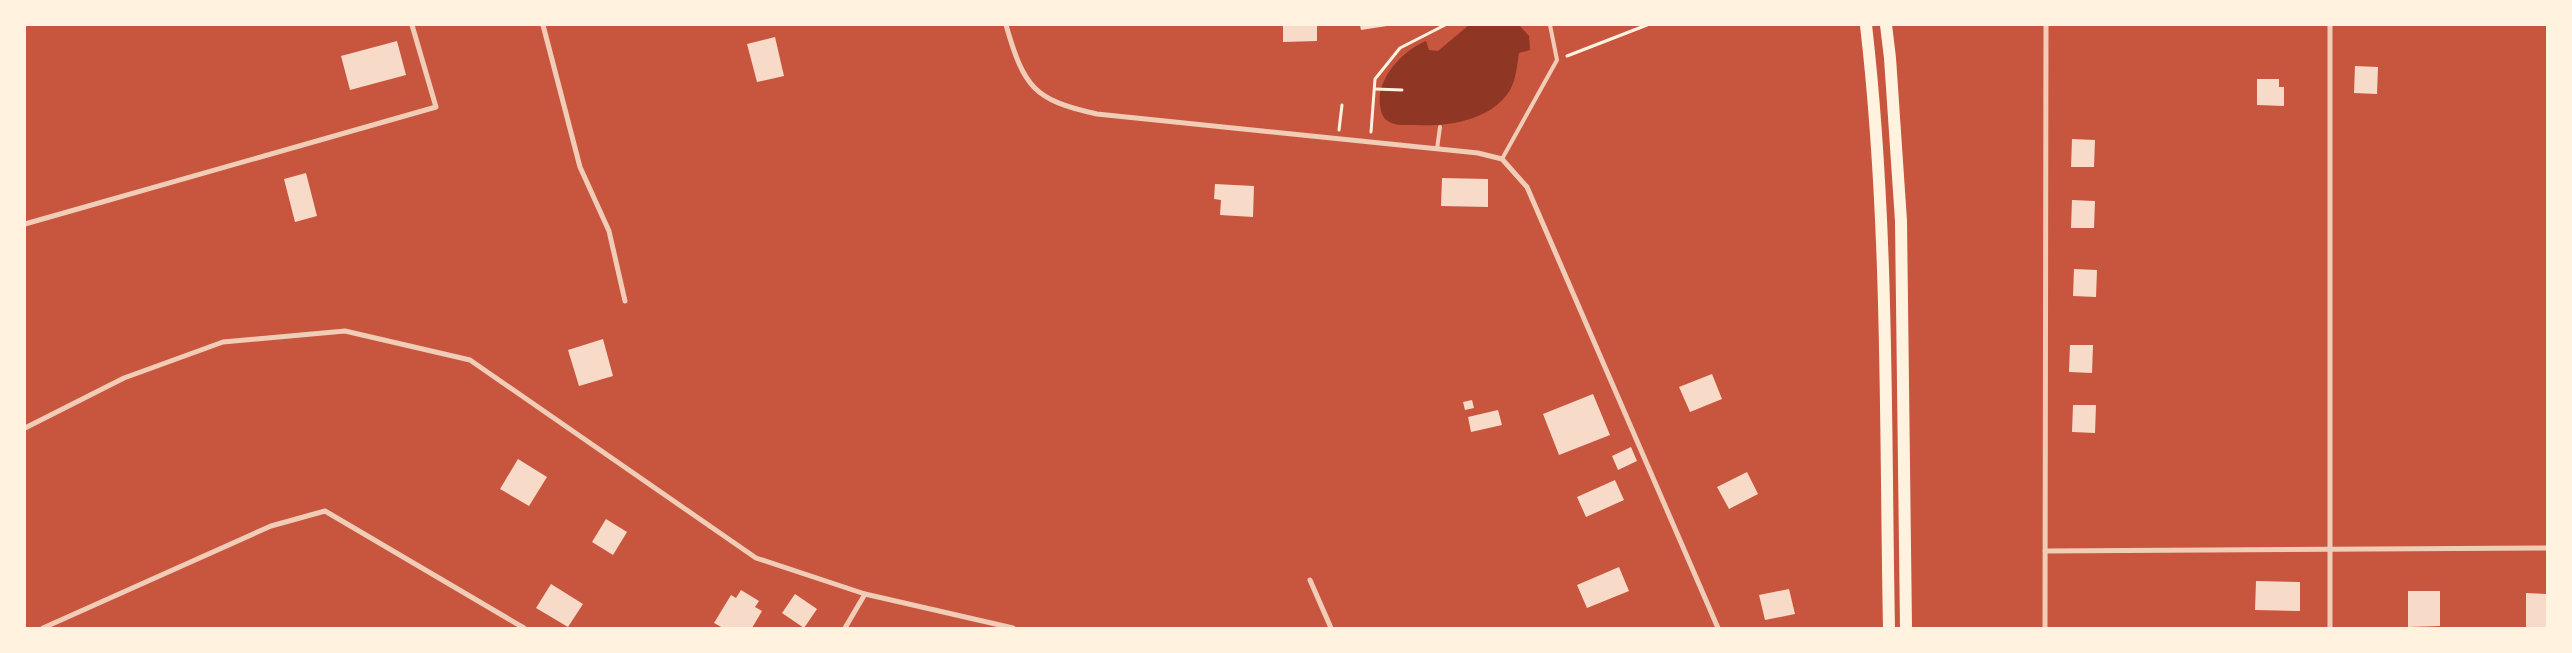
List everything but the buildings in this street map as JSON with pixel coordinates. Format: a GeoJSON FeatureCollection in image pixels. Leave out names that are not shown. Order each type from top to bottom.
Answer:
{"type":"FeatureCollection","features":[{"type":"Feature","properties":{"kind":"main road"},"geometry":{"type":"LineString","coordinates":[[1866,25],[1876,111],[1881,194],[1889,628]]}},
{"type":"Feature","properties":{"kind":"main road"},"geometry":{"type":"LineString","coordinates":[[1886,25],[1901,221],[1906,628]]}},
{"type":"Feature","properties":{"kind":"street"},"geometry":{"type":"LineString","coordinates":[[25,224],[436,107],[412,25]]}},
{"type":"Feature","properties":{"kind":"street"},"geometry":{"type":"LineString","coordinates":[[543,25],[580,166],[609,231],[625,301]]}},
{"type":"Feature","properties":{"kind":"street"},"geometry":{"type":"LineString","coordinates":[[1006,25],[1025,78],[1041,94],[1062,106],[1097,114],[1478,153],[1502,159],[1527,187],[1718,628]]}},
{"type":"Feature","properties":{"kind":"street"},"geometry":{"type":"LineString","coordinates":[[2045,628],[2046,25]]}},
{"type":"Feature","properties":{"kind":"street"},"geometry":{"type":"LineString","coordinates":[[2330,25],[2330,628]]}},
{"type":"Feature","properties":{"kind":"street"},"geometry":{"type":"LineString","coordinates":[[25,428],[124,378],[224,342],[345,331],[470,360],[756,558],[865,594],[1013,628]]}},
{"type":"Feature","properties":{"kind":"street"},"geometry":{"type":"LineString","coordinates":[[43,628],[272,526],[325,511],[524,628]]}},
{"type":"Feature","properties":{"kind":"street"},"geometry":{"type":"LineString","coordinates":[[2045,551],[2547,548]]}},
{"type":"Feature","properties":{"kind":"street"},"geometry":{"type":"LineString","coordinates":[[1310,580],[1331,628]]}},
{"type":"Feature","properties":{"kind":"street"},"geometry":{"type":"LineString","coordinates":[[845,628],[865,594]]}},
{"type":"Feature","properties":{"kind":"lane"},"geometry":{"type":"LineString","coordinates":[[1502,159],[1557,60],[1550,25]]}},
{"type":"Feature","properties":{"kind":"lane"},"geometry":{"type":"LineString","coordinates":[[1437,149],[1440,127]]}},
{"type":"Feature","properties":{"kind":"path"},"geometry":{"type":"LineString","coordinates":[[1370,142],[1375,79],[1400,48],[1446,25]]}},
{"type":"Feature","properties":{"kind":"path"},"geometry":{"type":"LineString","coordinates":[[1557,60],[1647,25]]}},
{"type":"Feature","properties":{"kind":"path"},"geometry":{"type":"LineString","coordinates":[[1374,89],[1402,90]]}},
{"type":"Feature","properties":{"kind":"path"},"geometry":{"type":"LineString","coordinates":[[1338,139],[1342,105]]}},
{"type":"Feature","properties":{"kind":"shaded area"},"geometry":{"type":"Polygon","coordinates":[[[1469,25],[1519,25],[1529,36],[1530,50],[1519,53],[1514,81],[1502,100],[1492,109],[1480,115],[1454,123],[1404,125],[1394,124],[1386,120],[1381,112],[1380,105],[1382,85],[1400,58],[1417,45],[1426,41],[1429,50],[1438,51],[1469,25]]]}}]}
